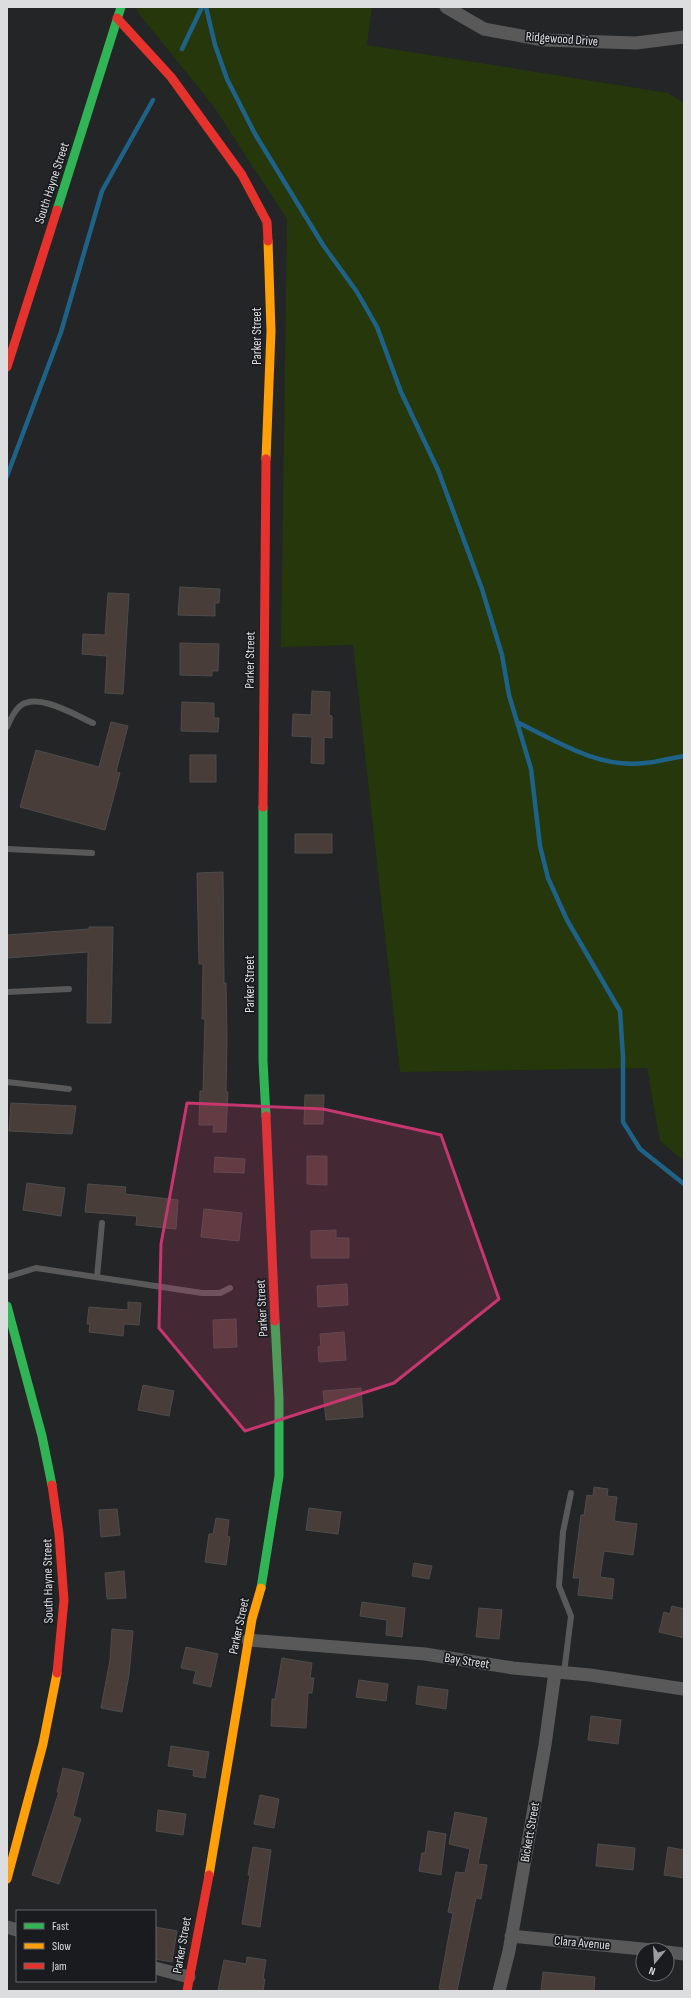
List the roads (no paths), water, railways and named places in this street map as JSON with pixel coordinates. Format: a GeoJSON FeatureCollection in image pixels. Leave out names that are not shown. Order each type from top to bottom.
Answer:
{"type":"FeatureCollection","features":[{"type":"Feature","properties":{"kind":"street","name":"South Hayne Street"},"geometry":{"type":"LineString","coordinates":[[7,367],[121,7]]}},
{"type":"Feature","properties":{"kind":"street","name":"Ridgewood Drive"},"geometry":{"type":"LineString","coordinates":[[446,7],[484,29],[543,40],[636,43],[684,37]]}},
{"type":"Feature","properties":{"kind":"street","name":"Parker Street"},"geometry":{"type":"LineString","coordinates":[[117,18],[171,77],[242,175],[267,222],[271,331],[264,545],[262,874],[263,1053],[279,1391],[279,1476],[262,1586],[252,1619],[248,1640],[218,1827],[187,1991]]}},
{"type":"Feature","properties":{"kind":"street","name":"South Hayne Street"},"geometry":{"type":"LineString","coordinates":[[7,1306],[54,1485],[61,1544],[64,1603],[59,1658],[46,1737],[7,1879]]}},
{"type":"Feature","properties":{"kind":"street","name":"Bay Street"},"geometry":{"type":"LineString","coordinates":[[248,1640],[425,1654],[513,1668],[559,1672],[684,1689]]}},
{"type":"Feature","properties":{"kind":"street","name":"Bickett Street"},"geometry":{"type":"LineString","coordinates":[[499,1991],[511,1936],[559,1672]]}},
{"type":"Feature","properties":{"kind":"street","name":"Clara Avenue"},"geometry":{"type":"LineString","coordinates":[[511,1936],[635,1948]]}},
{"type":"Feature","properties":{"kind":"street"},"geometry":{"type":"LineString","coordinates":[[156,1968],[189,1977]]}},
{"type":"Feature","properties":{"kind":"lane"},"geometry":{"type":"LineString","coordinates":[[7,727],[20,706],[32,700],[45,702],[93,723]]}},
{"type":"Feature","properties":{"kind":"lane"},"geometry":{"type":"LineString","coordinates":[[7,849],[92,853]]}},
{"type":"Feature","properties":{"kind":"lane"},"geometry":{"type":"LineString","coordinates":[[7,992],[70,989]]}},
{"type":"Feature","properties":{"kind":"lane"},"geometry":{"type":"LineString","coordinates":[[7,1082],[70,1088]]}},
{"type":"Feature","properties":{"kind":"lane"},"geometry":{"type":"LineString","coordinates":[[97,1277],[102,1223]]}},
{"type":"Feature","properties":{"kind":"lane"},"geometry":{"type":"LineString","coordinates":[[7,1277],[36,1268],[202,1293],[220,1293],[230,1288]]}},
{"type":"Feature","properties":{"kind":"lane"},"geometry":{"type":"LineString","coordinates":[[559,1672],[571,1616],[559,1586],[563,1532],[571,1493]]}},
{"type":"Feature","properties":{"kind":"waterway"},"geometry":{"type":"LineString","coordinates":[[182,49],[202,7]]}},
{"type":"Feature","properties":{"kind":"waterway"},"geometry":{"type":"LineString","coordinates":[[206,7],[215,45],[227,79],[255,134],[323,245],[357,292],[377,327],[401,392],[438,470],[482,589],[502,655],[509,695],[531,769],[540,846],[548,878],[567,920],[620,1011],[623,1057],[623,1122],[640,1149],[684,1184]]}},
{"type":"Feature","properties":{"kind":"waterway"},"geometry":{"type":"LineString","coordinates":[[7,476],[61,332],[102,191],[153,100]]}},
{"type":"Feature","properties":{"kind":"waterway"},"geometry":{"type":"LineString","coordinates":[[517,722],[578,752],[611,762],[628,764],[645,763],[684,756]]}}]}
